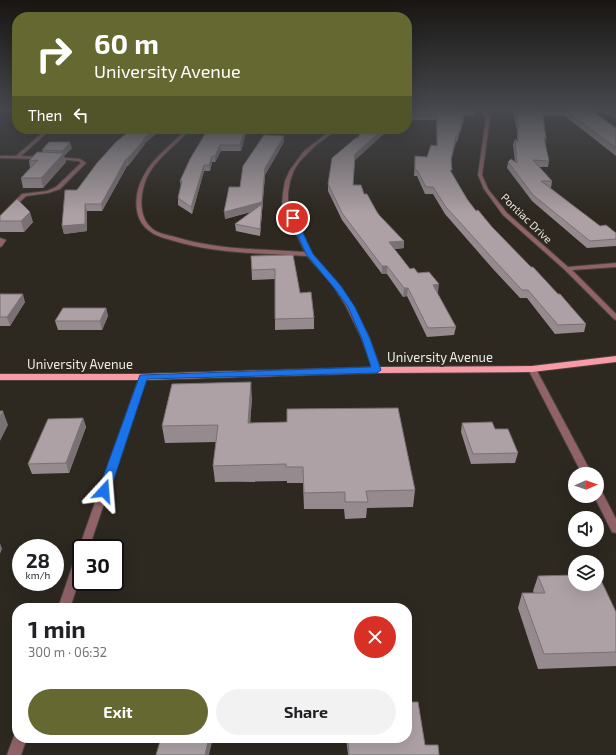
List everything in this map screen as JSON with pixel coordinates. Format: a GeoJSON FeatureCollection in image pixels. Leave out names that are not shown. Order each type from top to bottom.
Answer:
{"type":"FeatureCollection","features":[{"type":"Feature","properties":{"kind":"main road","name":"University Avenue"},"geometry":{"type":"LineString","coordinates":[[0,377],[143,377],[377,370],[532,369],[616,359]]}},
{"type":"Feature","properties":{"kind":"street"},"geometry":{"type":"LineString","coordinates":[[16,158],[32,144]]}},
{"type":"Feature","properties":{"kind":"street"},"geometry":{"type":"LineString","coordinates":[[173,144],[157,160],[146,176],[141,188],[138,205],[143,219],[151,231],[178,241],[227,250],[310,254]]}},
{"type":"Feature","properties":{"kind":"street"},"geometry":{"type":"LineString","coordinates":[[315,144],[302,155],[289,174],[285,207],[293,218],[310,254],[338,287],[351,307],[366,339],[377,370]]}},
{"type":"Feature","properties":{"kind":"street","name":"Pontiac Drive"},"geometry":{"type":"LineString","coordinates":[[484,144],[480,174],[486,189],[505,214],[567,269],[616,318]]}},
{"type":"Feature","properties":{"kind":"street"},"geometry":{"type":"LineString","coordinates":[[0,157],[80,160],[84,163],[58,188],[48,192],[24,195],[0,219]]}},
{"type":"Feature","properties":{"kind":"street"},"geometry":{"type":"LineString","coordinates":[[0,240],[3,240],[0,246]]}},
{"type":"Feature","properties":{"kind":"street"},"geometry":{"type":"LineString","coordinates":[[567,269],[616,265]]}},
{"type":"Feature","properties":{"kind":"street"},"geometry":{"type":"LineString","coordinates":[[532,369],[583,467]]}},
{"type":"Feature","properties":{"kind":"street"},"geometry":{"type":"LineString","coordinates":[[87,539],[143,377]]}},
{"type":"Feature","properties":{"kind":"street"},"geometry":{"type":"LineString","coordinates":[[602,503],[616,529]]}},
{"type":"Feature","properties":{"kind":"street"},"geometry":{"type":"LineString","coordinates":[[66,603],[72,584]]}},
{"type":"Feature","properties":{"kind":"street"},"geometry":{"type":"LineString","coordinates":[[14,755],[18,743]]}},
{"type":"Feature","properties":{"kind":"building"},"geometry":{"type":"Polygon","coordinates":[[[47,144],[68,144],[63,151],[42,150],[47,144]]]}},
{"type":"Feature","properties":{"kind":"building"},"geometry":{"type":"Polygon","coordinates":[[[114,144],[140,144],[126,159],[101,204],[85,204],[85,224],[62,226],[65,190],[77,190],[97,163],[114,144]]]}},
{"type":"Feature","properties":{"kind":"building"},"geometry":{"type":"Polygon","coordinates":[[[199,144],[240,144],[220,145],[215,156],[212,156],[209,165],[204,165],[191,207],[178,198],[182,181],[180,181],[199,144]]]}},
{"type":"Feature","properties":{"kind":"building"},"geometry":{"type":"Polygon","coordinates":[[[258,144],[279,144],[265,168],[262,202],[224,212],[229,187],[240,187],[243,166],[258,144]]]}},
{"type":"Feature","properties":{"kind":"building"},"geometry":{"type":"Polygon","coordinates":[[[348,144],[366,144],[355,154],[353,185],[361,185],[364,194],[367,194],[378,214],[404,241],[389,242],[410,269],[414,268],[418,273],[429,272],[439,284],[433,285],[456,327],[428,328],[408,288],[404,288],[387,266],[382,266],[342,213],[328,184],[332,158],[348,144]]]}},
{"type":"Feature","properties":{"kind":"building"},"geometry":{"type":"Polygon","coordinates":[[[437,144],[454,144],[451,159],[452,170],[450,170],[467,199],[476,211],[478,210],[492,227],[531,267],[533,267],[558,294],[560,294],[586,324],[558,325],[528,290],[522,290],[446,207],[433,187],[426,187],[417,170],[415,170],[415,156],[427,157],[431,145],[437,146],[437,144]]]}},
{"type":"Feature","properties":{"kind":"building"},"geometry":{"type":"Polygon","coordinates":[[[515,144],[545,144],[549,161],[533,160],[552,181],[541,181],[600,226],[606,225],[616,233],[616,239],[590,241],[533,195],[508,162],[511,159],[517,163],[515,144]]]}},
{"type":"Feature","properties":{"kind":"building"},"geometry":{"type":"Polygon","coordinates":[[[37,152],[64,153],[41,178],[21,178],[38,160],[29,161],[37,152]]]}},
{"type":"Feature","properties":{"kind":"building"},"geometry":{"type":"Polygon","coordinates":[[[17,199],[30,212],[21,221],[0,221],[0,216],[17,199]]]}},
{"type":"Feature","properties":{"kind":"building"},"geometry":{"type":"Polygon","coordinates":[[[262,204],[260,229],[235,224],[262,204]]]}},
{"type":"Feature","properties":{"kind":"building"},"geometry":{"type":"Polygon","coordinates":[[[293,255],[300,293],[311,292],[314,318],[275,319],[275,269],[252,270],[251,256],[293,255]]]}},
{"type":"Feature","properties":{"kind":"building"},"geometry":{"type":"Polygon","coordinates":[[[0,294],[23,294],[7,317],[0,317],[0,294]]]}},
{"type":"Feature","properties":{"kind":"building"},"geometry":{"type":"Polygon","coordinates":[[[63,308],[106,308],[100,321],[55,321],[63,308]]]}},
{"type":"Feature","properties":{"kind":"building"},"geometry":{"type":"Polygon","coordinates":[[[251,382],[248,423],[287,422],[287,409],[398,408],[415,490],[366,491],[368,502],[345,502],[345,492],[304,493],[303,467],[286,467],[286,464],[213,466],[218,425],[162,426],[172,384],[251,382]]]}},
{"type":"Feature","properties":{"kind":"building"},"geometry":{"type":"Polygon","coordinates":[[[83,418],[66,463],[28,464],[48,419],[83,418]]]}},
{"type":"Feature","properties":{"kind":"building"},"geometry":{"type":"Polygon","coordinates":[[[492,422],[495,429],[508,429],[518,453],[473,454],[462,423],[492,422]]]}},
{"type":"Feature","properties":{"kind":"building"},"geometry":{"type":"Polygon","coordinates":[[[568,575],[568,591],[604,591],[604,587],[616,612],[616,652],[544,654],[522,593],[545,593],[538,576],[568,575]]]}},
{"type":"Feature","properties":{"kind":"building"},"geometry":{"type":"Polygon","coordinates":[[[412,702],[418,702],[425,745],[438,745],[439,755],[349,755],[348,743],[412,743],[412,702]]]}},
{"type":"Feature","properties":{"kind":"building"},"geometry":{"type":"Polygon","coordinates":[[[160,743],[208,743],[205,755],[156,755],[160,743]]]}},
{"type":"Feature","properties":{"kind":"route"},"geometry":{"type":"LineString","coordinates":[[104,491],[143,377],[377,370],[366,339],[351,307],[338,287],[310,254],[293,218]]}}]}
